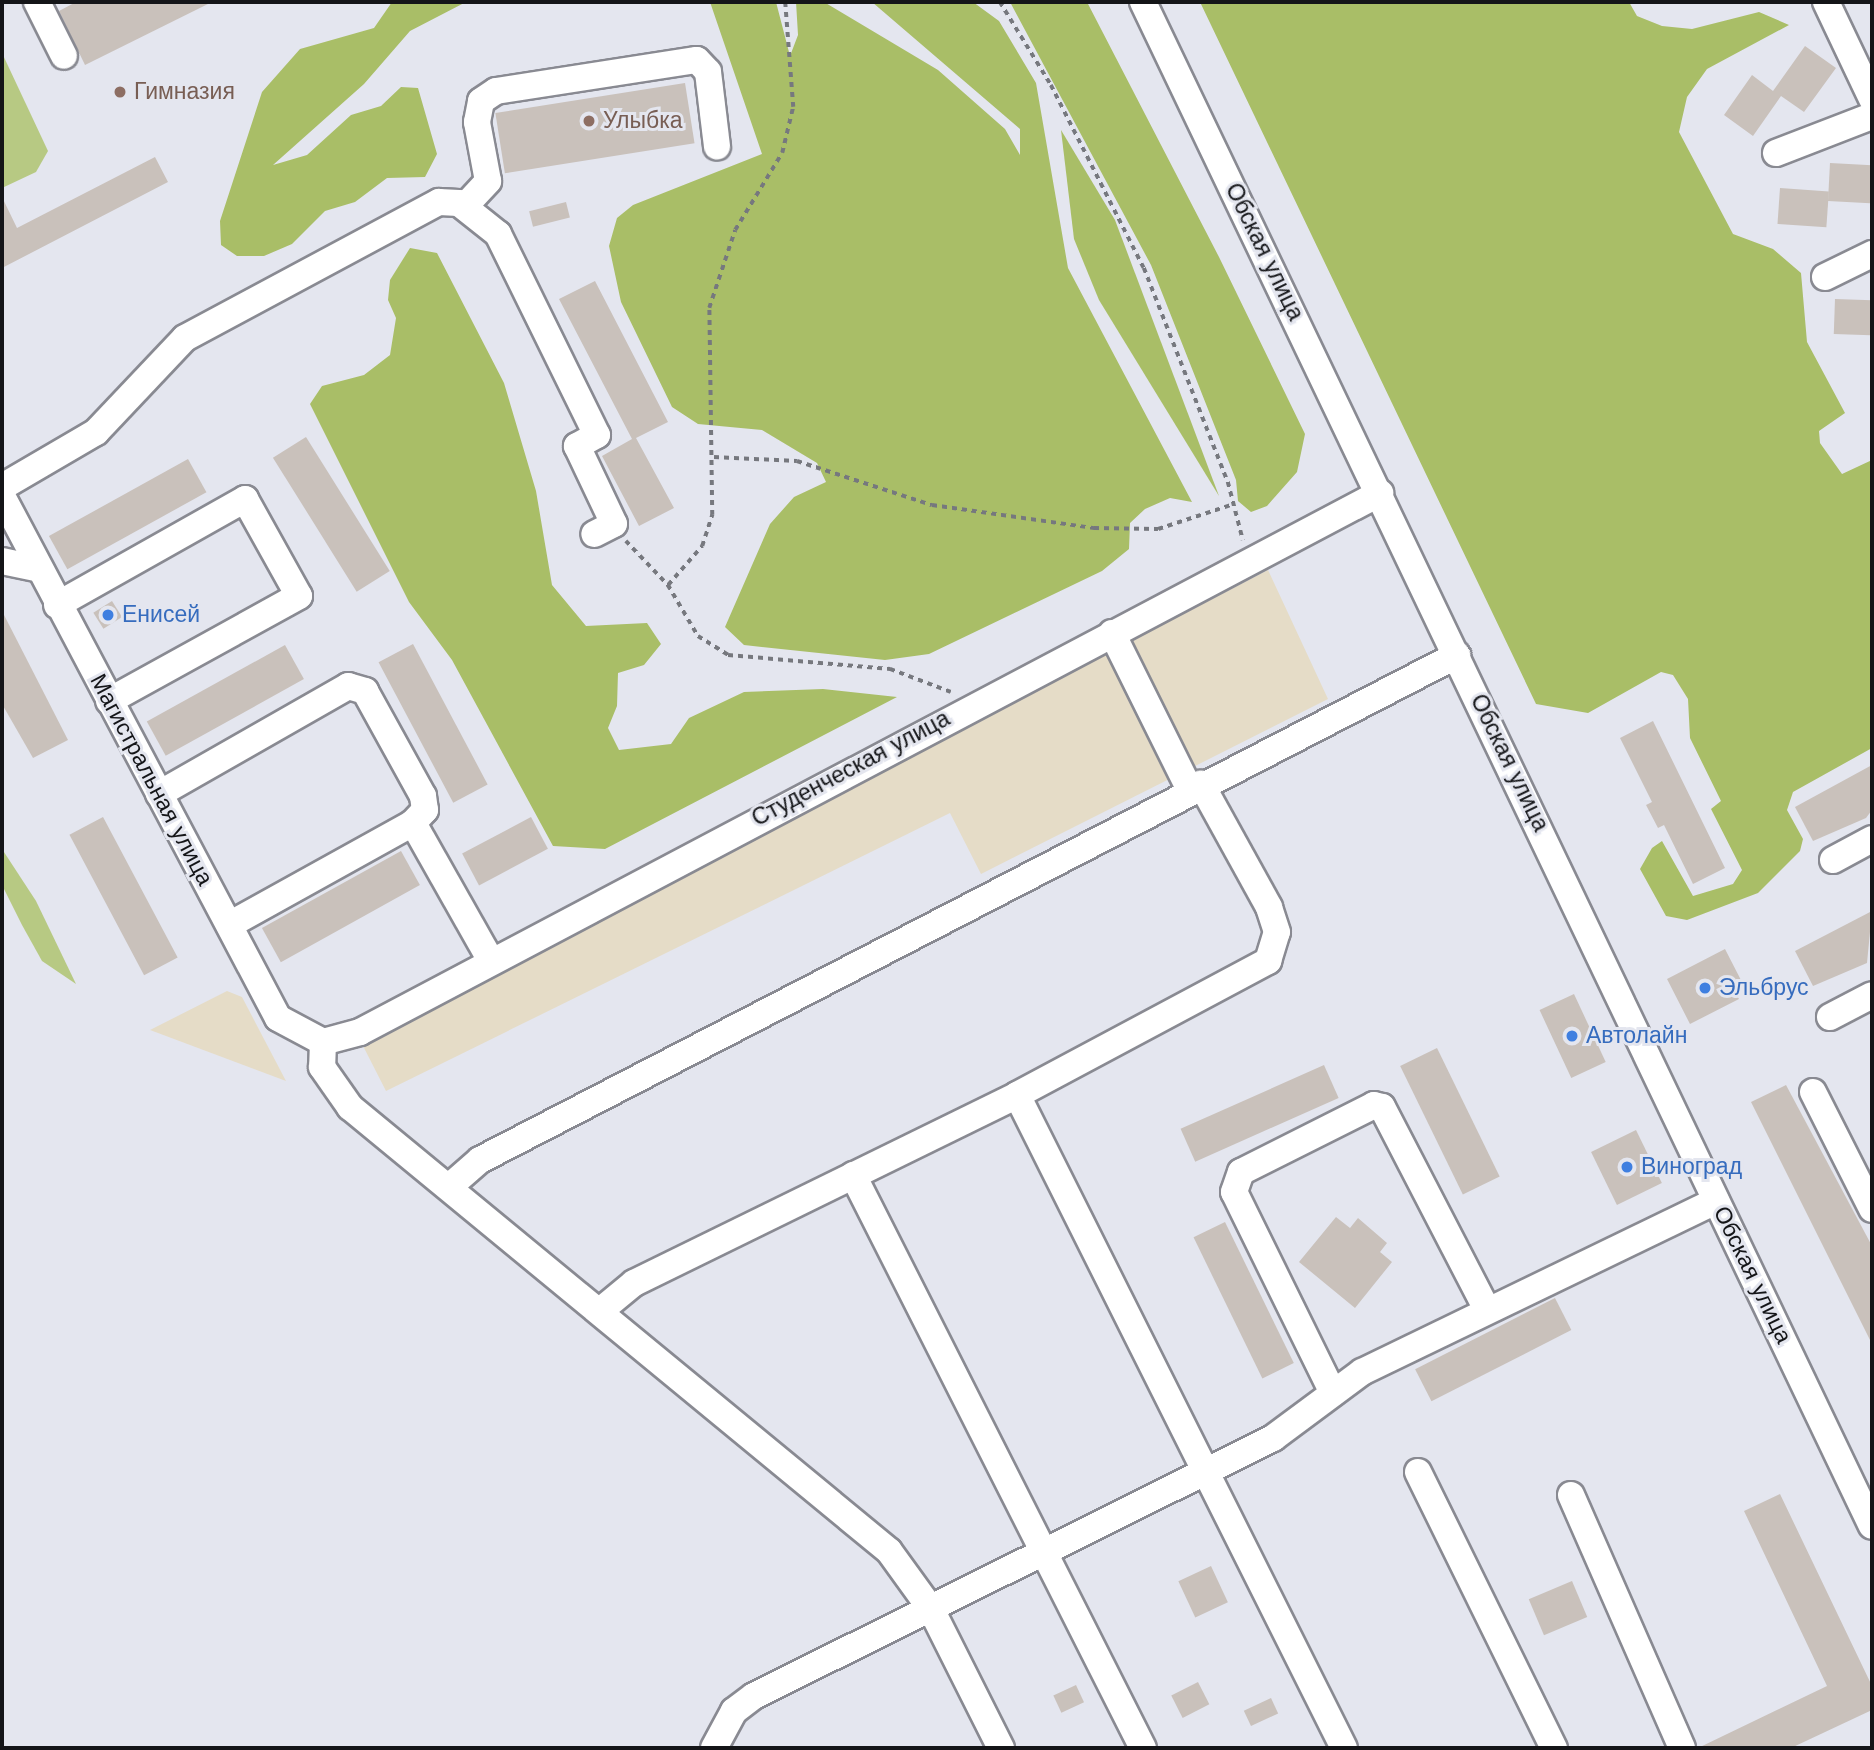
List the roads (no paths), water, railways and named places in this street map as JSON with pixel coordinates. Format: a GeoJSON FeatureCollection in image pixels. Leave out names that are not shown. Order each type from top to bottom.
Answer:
{"type":"FeatureCollection","features":[{"type":"Feature","properties":{"kind":"street"},"geometry":{"type":"LineString","coordinates":[[37,2],[64,56]]}},
{"type":"Feature","properties":{"kind":"street","name":"Обская улица"},"geometry":{"type":"LineString","coordinates":[[1143,2],[1872,1526]]}},
{"type":"Feature","properties":{"kind":"street"},"geometry":{"type":"LineString","coordinates":[[1826,2],[1872,99]]}},
{"type":"Feature","properties":{"kind":"street"},"geometry":{"type":"LineString","coordinates":[[465,206],[488,181],[477,122],[481,101],[496,91],[697,61],[708,72],[718,146]]}},
{"type":"Feature","properties":{"kind":"street"},"geometry":{"type":"LineString","coordinates":[[1776,153],[1872,117]]}},
{"type":"Feature","properties":{"kind":"street"},"geometry":{"type":"LineString","coordinates":[[2,487],[96,432],[185,338],[439,202],[465,206],[498,234],[597,435],[577,446],[604,529]]}},
{"type":"Feature","properties":{"kind":"street"},"geometry":{"type":"LineString","coordinates":[[1825,277],[1872,254]]}},
{"type":"Feature","properties":{"kind":"street","name":"Студенческая улица"},"geometry":{"type":"LineString","coordinates":[[323,1042],[360,1032],[490,958],[1380,493]]}},
{"type":"Feature","properties":{"kind":"street","name":"Магистральная улица"},"geometry":{"type":"LineString","coordinates":[[2,496],[57,605],[278,1018],[323,1042]]}},
{"type":"Feature","properties":{"kind":"street"},"geometry":{"type":"LineString","coordinates":[[57,605],[244,499],[299,596],[109,701]]}},
{"type":"Feature","properties":{"kind":"street"},"geometry":{"type":"LineString","coordinates":[[2,561],[39,569]]}},
{"type":"Feature","properties":{"kind":"street"},"geometry":{"type":"LineString","coordinates":[[600,1311],[634,1283],[1017,1095],[1268,961],[1277,932],[1269,907],[1195,787],[1112,633]]}},
{"type":"Feature","properties":{"kind":"street"},"geometry":{"type":"LineString","coordinates":[[449,1187],[480,1160],[1195,787],[1457,655]]}},
{"type":"Feature","properties":{"kind":"street"},"geometry":{"type":"LineString","coordinates":[[159,794],[348,686],[365,691],[424,796],[425,810],[413,823],[229,925]]}},
{"type":"Feature","properties":{"kind":"street"},"geometry":{"type":"LineString","coordinates":[[413,823],[490,958]]}},
{"type":"Feature","properties":{"kind":"street"},"geometry":{"type":"LineString","coordinates":[[1833,860],[1872,839]]}},
{"type":"Feature","properties":{"kind":"street"},"geometry":{"type":"LineString","coordinates":[[1830,1017],[1872,995]]}},
{"type":"Feature","properties":{"kind":"street"},"geometry":{"type":"LineString","coordinates":[[323,1042],[322,1067],[332,1088],[889,1551],[931,1609],[1001,1748]]}},
{"type":"Feature","properties":{"kind":"street"},"geometry":{"type":"LineString","coordinates":[[1813,1092],[1872,1209]]}},
{"type":"Feature","properties":{"kind":"street"},"geometry":{"type":"LineString","coordinates":[[1017,1095],[1208,1470],[1344,1748]]}},
{"type":"Feature","properties":{"kind":"street"},"geometry":{"type":"LineString","coordinates":[[1333,1394],[1234,1192],[1241,1172],[1374,1105],[1382,1107],[1486,1308]]}},
{"type":"Feature","properties":{"kind":"street"},"geometry":{"type":"LineString","coordinates":[[853,1175],[1049,1552],[1143,1748]]}},
{"type":"Feature","properties":{"kind":"street"},"geometry":{"type":"LineString","coordinates":[[714,1748],[734,1711],[754,1696],[1049,1552],[1273,1438],[1362,1372],[1486,1308],[1716,1201]]}},
{"type":"Feature","properties":{"kind":"street"},"geometry":{"type":"LineString","coordinates":[[1418,1472],[1553,1748]]}},
{"type":"Feature","properties":{"kind":"street"},"geometry":{"type":"LineString","coordinates":[[1571,1495],[1682,1748]]}},
{"type":"Feature","properties":{"kind":"place","name":"Гимназия"},"geometry":{"type":"Point","coordinates":[120,92]}},
{"type":"Feature","properties":{"kind":"place","name":"Улыбка"},"geometry":{"type":"Point","coordinates":[589,121]}},
{"type":"Feature","properties":{"kind":"place","name":"Енисей"},"geometry":{"type":"Point","coordinates":[108,615]}},
{"type":"Feature","properties":{"kind":"place","name":"Эльбрус"},"geometry":{"type":"Point","coordinates":[1705,988]}},
{"type":"Feature","properties":{"kind":"place","name":"Автолайн"},"geometry":{"type":"Point","coordinates":[1572,1036]}},
{"type":"Feature","properties":{"kind":"place","name":"Виноград"},"geometry":{"type":"Point","coordinates":[1627,1167]}}]}
